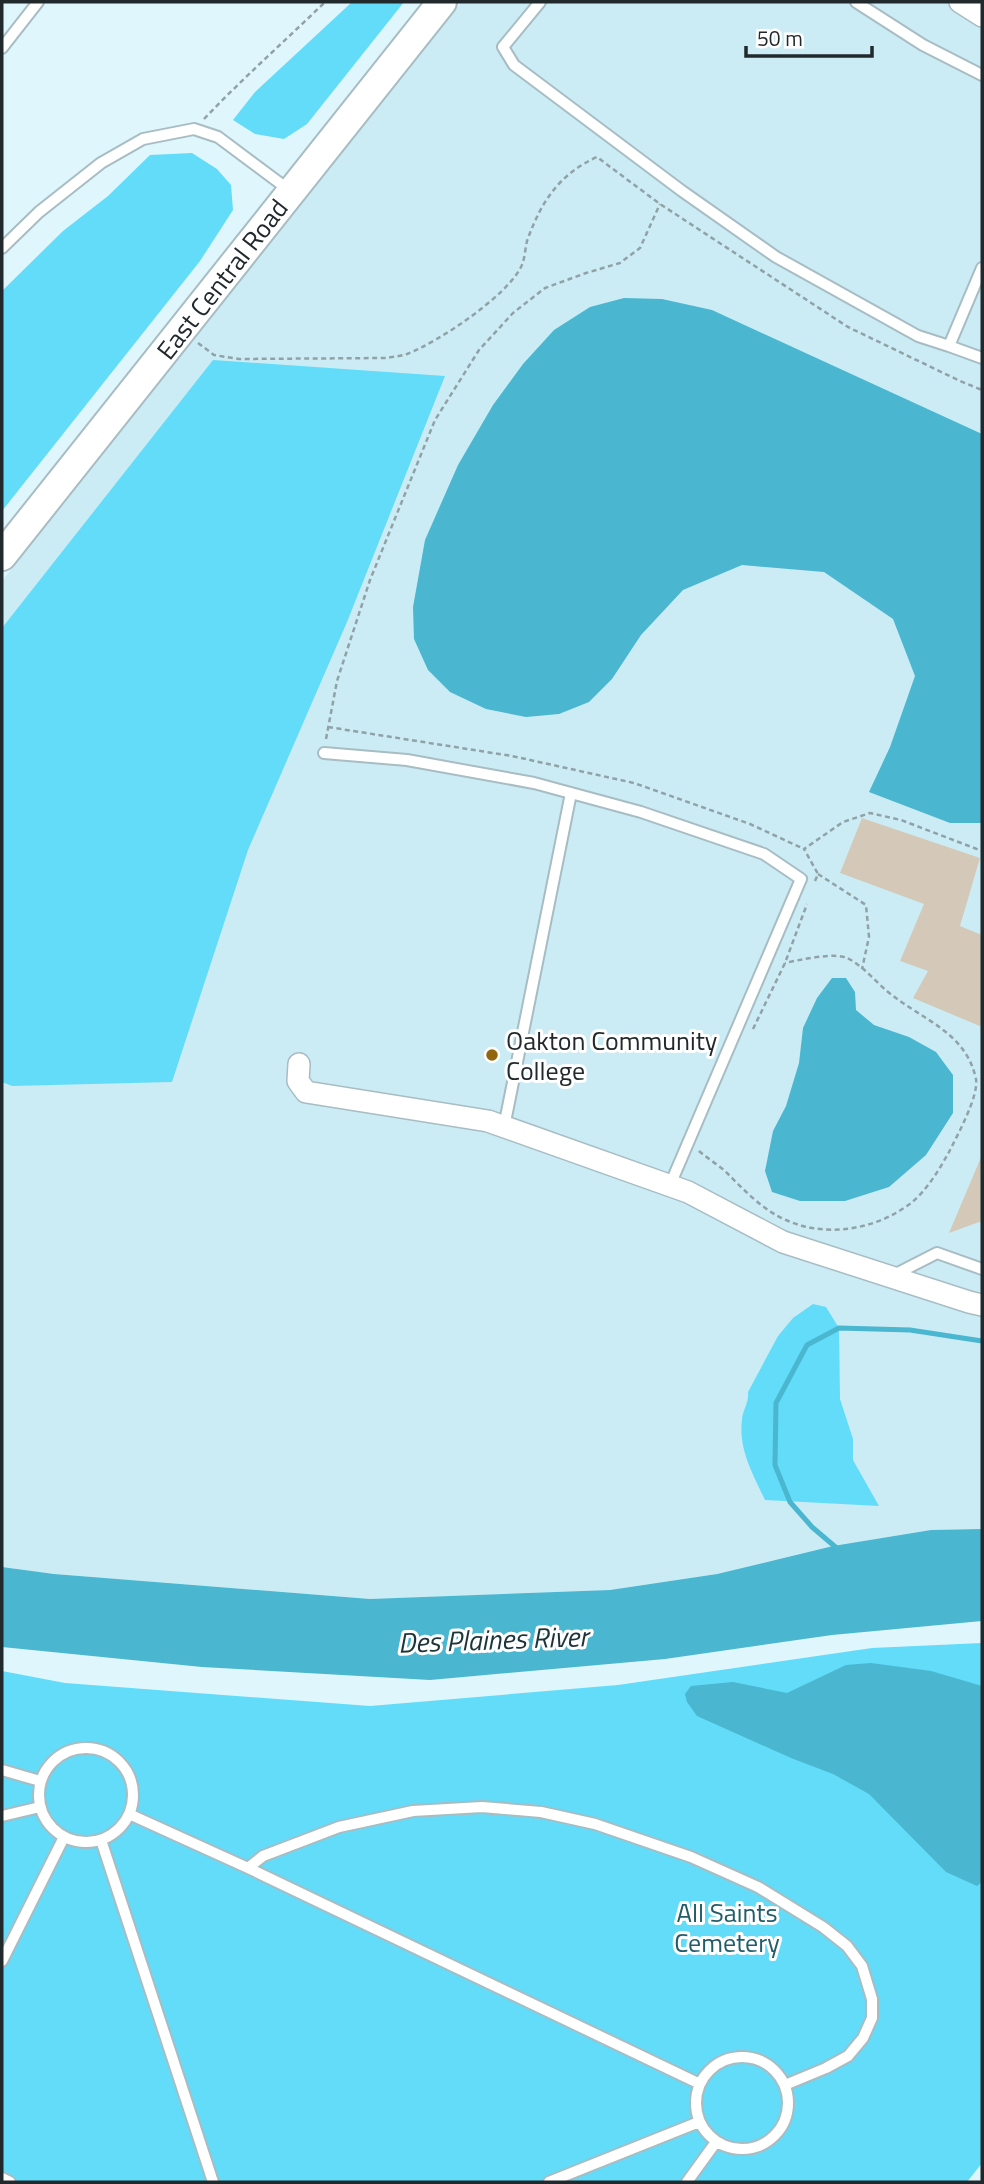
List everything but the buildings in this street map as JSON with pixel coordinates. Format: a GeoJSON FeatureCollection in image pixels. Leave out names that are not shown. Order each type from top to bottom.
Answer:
{"type":"FeatureCollection","features":[{"type":"Feature","properties":{"kind":"main road","name":"East Central Road"},"geometry":{"type":"LineString","coordinates":[[2,556],[442,2]]}},
{"type":"Feature","properties":{"kind":"street"},"geometry":{"type":"LineString","coordinates":[[960,2],[982,16]]}},
{"type":"Feature","properties":{"kind":"street"},"geometry":{"type":"LineString","coordinates":[[299,1064],[298,1081],[306,1092],[488,1121],[688,1192],[783,1242],[982,1304]]}},
{"type":"Feature","properties":{"kind":"lane"},"geometry":{"type":"LineString","coordinates":[[2,48],[38,2]]}},
{"type":"Feature","properties":{"kind":"lane"},"geometry":{"type":"LineString","coordinates":[[540,2],[503,47],[514,65],[682,191],[776,257],[918,336],[982,358]]}},
{"type":"Feature","properties":{"kind":"lane"},"geometry":{"type":"LineString","coordinates":[[856,2],[923,45],[982,75]]}},
{"type":"Feature","properties":{"kind":"lane"},"geometry":{"type":"LineString","coordinates":[[2,248],[39,212],[101,163],[143,139],[194,129],[218,137],[291,192]]}},
{"type":"Feature","properties":{"kind":"lane"},"geometry":{"type":"LineString","coordinates":[[949,346],[982,268]]}},
{"type":"Feature","properties":{"kind":"lane"},"geometry":{"type":"LineString","coordinates":[[324,753],[407,760],[534,783],[642,812],[764,854],[801,878],[670,1185]]}},
{"type":"Feature","properties":{"kind":"lane"},"geometry":{"type":"LineString","coordinates":[[505,1127],[570,793]]}},
{"type":"Feature","properties":{"kind":"lane"},"geometry":{"type":"LineString","coordinates":[[892,1276],[937,1253],[982,1269]]}},
{"type":"Feature","properties":{"kind":"lane"},"geometry":{"type":"LineString","coordinates":[[88,1748],[103,1751],[116,1758],[126,1770],[132,1784],[133,1800],[129,1814],[118,1830],[101,1840],[88,1843],[64,1837],[53,1830],[40,1807],[40,1781],[47,1767],[58,1756],[72,1750],[88,1748]]}},
{"type":"Feature","properties":{"kind":"lane"},"geometry":{"type":"LineString","coordinates":[[2,1770],[40,1781]]}},
{"type":"Feature","properties":{"kind":"lane"},"geometry":{"type":"LineString","coordinates":[[2,1816],[40,1807]]}},
{"type":"Feature","properties":{"kind":"lane"},"geometry":{"type":"LineString","coordinates":[[248,1868],[263,1856],[340,1827],[413,1811],[482,1807],[541,1812],[595,1824],[691,1857],[758,1887],[812,1921],[847,1946],[862,1966],[872,1998],[873,2018],[863,2038],[848,2056],[785,2085]]}},
{"type":"Feature","properties":{"kind":"lane"},"geometry":{"type":"LineString","coordinates":[[129,1814],[700,2084]]}},
{"type":"Feature","properties":{"kind":"lane"},"geometry":{"type":"LineString","coordinates":[[2,1961],[64,1837]]}},
{"type":"Feature","properties":{"kind":"lane"},"geometry":{"type":"LineString","coordinates":[[101,1840],[213,2182]]}},
{"type":"Feature","properties":{"kind":"lane"},"geometry":{"type":"LineString","coordinates":[[743,2057],[756,2059],[768,2065],[785,2085],[789,2100],[782,2128],[772,2139],[759,2147],[745,2150],[716,2143],[699,2122],[696,2096],[707,2073],[717,2064],[743,2057]]}},
{"type":"Feature","properties":{"kind":"lane"},"geometry":{"type":"LineString","coordinates":[[549,2182],[699,2122]]}},
{"type":"Feature","properties":{"kind":"lane"},"geometry":{"type":"LineString","coordinates":[[687,2182],[716,2143]]}},
{"type":"Feature","properties":{"kind":"lane"},"geometry":{"type":"LineString","coordinates":[[2,2178],[10,2182]]}},
{"type":"Feature","properties":{"kind":"path"},"geometry":{"type":"LineString","coordinates":[[194,129],[239,81],[325,2]]}},
{"type":"Feature","properties":{"kind":"path"},"geometry":{"type":"LineString","coordinates":[[183,328],[214,355],[239,359],[386,358],[405,355],[439,339],[501,292],[521,266],[527,241],[541,209],[560,180],[580,165],[597,157],[660,204],[848,327],[982,390]]}},
{"type":"Feature","properties":{"kind":"path"},"geometry":{"type":"LineString","coordinates":[[324,753],[337,681],[370,580],[435,421],[478,351],[513,313],[545,288],[620,263],[640,248],[660,204]]}},
{"type":"Feature","properties":{"kind":"path"},"geometry":{"type":"LineString","coordinates":[[328,727],[512,756],[634,783],[750,824],[804,849],[818,874],[866,905],[869,937],[862,969]]}},
{"type":"Feature","properties":{"kind":"path"},"geometry":{"type":"LineString","coordinates":[[804,849],[843,822],[870,813],[901,820],[982,851]]}},
{"type":"Feature","properties":{"kind":"path"},"geometry":{"type":"LineString","coordinates":[[813,887],[818,874]]}},
{"type":"Feature","properties":{"kind":"path"},"geometry":{"type":"LineString","coordinates":[[749,1038],[785,963],[808,900]]}},
{"type":"Feature","properties":{"kind":"path"},"geometry":{"type":"LineString","coordinates":[[688,1143],[726,1172],[761,1204],[785,1220],[824,1231],[853,1228],[890,1216],[912,1202],[939,1171],[966,1119],[977,1082],[968,1055],[949,1033],[891,995],[846,957],[817,957],[785,963]]}},
{"type":"Feature","properties":{"kind":"shaded area","name":"Oakton Community College"},"geometry":{"type":"Polygon","coordinates":[[[462,2],[982,2],[982,1529],[931,1530],[833,1546],[716,1574],[610,1590],[370,1599],[54,1574],[2,1567],[2,581],[308,188],[462,2]]]}},
{"type":"Feature","properties":{"kind":"green space"},"geometry":{"type":"Polygon","coordinates":[[[352,2],[404,2],[307,124],[284,139],[255,134],[233,120],[255,92],[352,2]]]}},
{"type":"Feature","properties":{"kind":"green space"},"geometry":{"type":"Polygon","coordinates":[[[192,153],[217,169],[231,185],[233,210],[200,261],[2,511],[2,291],[63,231],[108,196],[150,155],[192,153]]]}},
{"type":"Feature","properties":{"kind":"green space"},"geometry":{"type":"Polygon","coordinates":[[[213,360],[445,376],[347,622],[248,850],[172,1082],[12,1086],[2,1082],[2,628],[213,360]]]}},
{"type":"Feature","properties":{"kind":"green space"},"geometry":{"type":"Polygon","coordinates":[[[813,1304],[826,1307],[839,1328],[840,1399],[853,1439],[853,1460],[879,1506],[765,1500],[748,1461],[741,1430],[748,1392],[778,1336],[793,1318],[813,1304]]]}},
{"type":"Feature","properties":{"kind":"green space","name":"All Saints Cemetery"},"geometry":{"type":"Polygon","coordinates":[[[982,1643],[982,2163],[967,2182],[2,2182],[2,1671],[65,1683],[370,1706],[618,1685],[872,1648],[982,1643]]]}},
{"type":"Feature","properties":{"kind":"water"},"geometry":{"type":"Polygon","coordinates":[[[624,298],[662,299],[712,310],[982,434],[982,823],[950,823],[869,792],[890,747],[915,676],[893,619],[824,572],[742,565],[683,590],[641,635],[612,679],[589,702],[559,714],[526,717],[486,709],[450,692],[428,670],[414,639],[413,607],[425,540],[458,465],[493,405],[523,364],[554,330],[590,307],[624,298]]]}},
{"type":"Feature","properties":{"kind":"water"},"geometry":{"type":"Polygon","coordinates":[[[832,978],[846,978],[855,992],[856,1010],[874,1025],[909,1037],[936,1052],[953,1075],[953,1113],[926,1155],[889,1187],[845,1201],[800,1201],[772,1192],[765,1171],[773,1131],[786,1106],[799,1063],[803,1028],[817,998],[832,978]]]}},
{"type":"Feature","properties":{"kind":"water","name":"Des Plaines River"},"geometry":{"type":"Polygon","coordinates":[[[982,1529],[982,1621],[832,1635],[665,1659],[430,1680],[202,1667],[2,1647],[2,1567],[54,1574],[370,1599],[610,1590],[717,1574],[833,1546],[931,1530],[982,1529]]]}},
{"type":"Feature","properties":{"kind":"water"},"geometry":{"type":"Polygon","coordinates":[[[871,1663],[931,1671],[982,1686],[982,1882],[977,1886],[946,1872],[869,1794],[833,1774],[697,1716],[685,1694],[691,1686],[733,1682],[787,1693],[846,1665],[871,1663]]]}},
{"type":"Feature","properties":{"kind":"waterway"},"geometry":{"type":"LineString","coordinates":[[839,1550],[812,1527],[790,1502],[775,1465],[776,1403],[807,1345],[839,1328],[910,1330],[982,1341]]}},
{"type":"Feature","properties":{"kind":"place","name":"Oakton Community College"},"geometry":{"type":"Point","coordinates":[492,1055]}}]}
